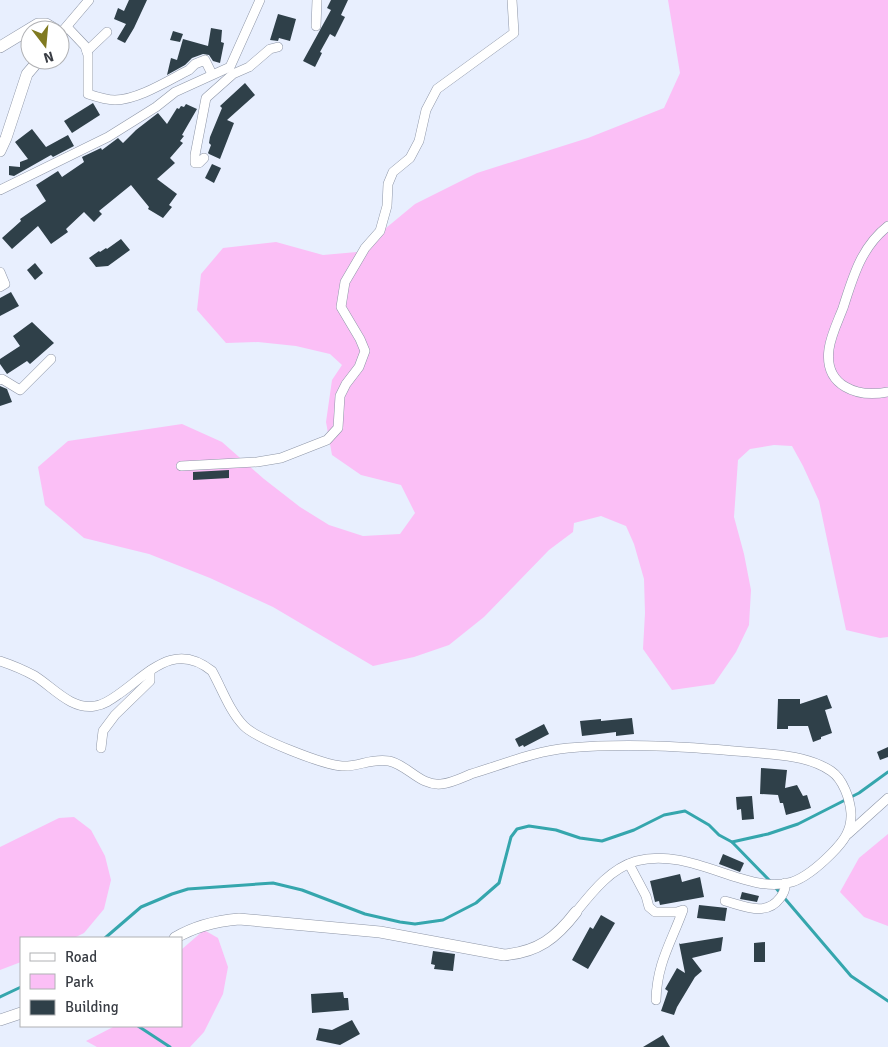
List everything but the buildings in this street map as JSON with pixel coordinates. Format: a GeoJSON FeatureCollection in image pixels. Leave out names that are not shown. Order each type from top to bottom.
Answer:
{"type":"FeatureCollection","features":[{"type":"Feature","properties":{"kind":"street"},"geometry":{"type":"LineString","coordinates":[[70,22],[89,0]]}},
{"type":"Feature","properties":{"kind":"street"},"geometry":{"type":"LineString","coordinates":[[204,158],[199,163],[195,163],[206,98],[232,70],[260,0]]}},
{"type":"Feature","properties":{"kind":"street"},"geometry":{"type":"LineString","coordinates":[[316,26],[317,0]]}},
{"type":"Feature","properties":{"kind":"street"},"geometry":{"type":"LineString","coordinates":[[180,466],[257,462],[281,458],[327,440],[338,428],[340,396],[346,384],[360,367],[365,352],[360,339],[341,306],[345,282],[365,248],[380,231],[387,206],[388,184],[393,172],[410,158],[419,141],[426,110],[438,89],[514,33],[512,0]]}},
{"type":"Feature","properties":{"kind":"street"},"geometry":{"type":"LineString","coordinates":[[87,51],[107,32]]}},
{"type":"Feature","properties":{"kind":"street"},"geometry":{"type":"LineString","coordinates":[[0,46],[20,34]]}},
{"type":"Feature","properties":{"kind":"street"},"geometry":{"type":"LineString","coordinates":[[70,37],[85,46],[87,51],[88,94],[102,99],[117,100],[132,97],[206,60],[212,74]]}},
{"type":"Feature","properties":{"kind":"street"},"geometry":{"type":"LineString","coordinates":[[0,190],[108,137],[175,92],[212,74],[249,67],[270,48],[278,47]]}},
{"type":"Feature","properties":{"kind":"street"},"geometry":{"type":"LineString","coordinates":[[0,151],[27,74],[30,70]]}},
{"type":"Feature","properties":{"kind":"street"},"geometry":{"type":"LineString","coordinates":[[888,226],[869,244],[852,278],[829,348],[829,365],[835,378],[844,387],[857,392],[876,394],[888,392]]}},
{"type":"Feature","properties":{"kind":"street"},"geometry":{"type":"LineString","coordinates":[[0,272],[4,284],[0,287]]}},
{"type":"Feature","properties":{"kind":"street"},"geometry":{"type":"LineString","coordinates":[[0,380],[2,379],[20,390],[51,359]]}},
{"type":"Feature","properties":{"kind":"street"},"geometry":{"type":"LineString","coordinates":[[0,661],[35,677],[67,700],[82,705],[94,706],[104,704],[165,661],[186,658],[198,662],[212,671],[243,725],[254,734],[330,765],[354,766],[375,759],[393,762],[431,784],[450,782],[520,758],[551,750],[598,745],[673,745],[786,756],[811,761],[830,770],[842,783],[850,809],[851,820],[848,834]]}},
{"type":"Feature","properties":{"kind":"street"},"geometry":{"type":"LineString","coordinates":[[101,748],[103,731],[115,715],[150,681],[150,671]]}},
{"type":"Feature","properties":{"kind":"street"},"geometry":{"type":"LineString","coordinates":[[725,901],[758,910],[774,904],[783,889],[819,865],[839,846],[848,834],[888,798]]}},
{"type":"Feature","properties":{"kind":"street"},"geometry":{"type":"LineString","coordinates":[[177,937],[194,927],[218,921],[239,919],[380,932],[504,955],[522,954],[539,947],[564,927],[596,887],[609,875],[637,861],[672,859],[696,863],[783,889]]}},
{"type":"Feature","properties":{"kind":"street"},"geometry":{"type":"LineString","coordinates":[[629,864],[646,896],[649,907],[655,912],[683,910],[662,958],[656,1000]]}},
{"type":"Feature","properties":{"kind":"street"},"geometry":{"type":"LineString","coordinates":[[0,1020],[20,1013]]}},
{"type":"Feature","properties":{"kind":"green space"},"geometry":{"type":"Polygon","coordinates":[[[668,0],[888,0],[888,637],[880,638],[846,630],[819,501],[792,446],[774,445],[750,449],[738,460],[734,517],[751,590],[749,625],[736,652],[714,684],[672,690],[643,649],[644,579],[634,544],[626,526],[601,516],[574,523],[573,532],[549,550],[484,617],[449,645],[414,657],[373,666],[273,607],[210,578],[149,554],[84,538],[45,505],[38,467],[68,441],[182,424],[222,442],[264,479],[300,507],[329,525],[363,536],[400,534],[415,513],[401,485],[361,475],[332,455],[326,422],[332,380],[342,365],[330,354],[296,346],[258,342],[226,343],[197,310],[201,274],[223,248],[276,242],[323,255],[357,252],[415,204],[477,173],[588,138],[664,108],[680,73],[668,0]]]}},
{"type":"Feature","properties":{"kind":"green space"},"geometry":{"type":"Polygon","coordinates":[[[74,817],[91,830],[105,856],[111,880],[104,909],[84,933],[76,937],[20,937],[20,962],[0,970],[0,847],[59,818],[74,817]]]}},
{"type":"Feature","properties":{"kind":"green space"},"geometry":{"type":"Polygon","coordinates":[[[888,834],[888,926],[864,917],[840,892],[859,858],[888,834]]]}},
{"type":"Feature","properties":{"kind":"green space"},"geometry":{"type":"Polygon","coordinates":[[[204,930],[218,938],[228,967],[223,994],[204,1032],[190,1047],[97,1047],[86,1041],[113,1027],[182,1027],[182,949],[204,930]]]}},
{"type":"Feature","properties":{"kind":"waterway"},"geometry":{"type":"LineString","coordinates":[[106,937],[141,907],[172,894],[188,889],[273,883],[302,890],[365,914],[400,922],[415,924],[443,920],[476,903],[499,883],[511,837],[517,829],[529,826],[556,830],[580,838],[602,841],[634,830],[664,815],[685,811],[709,825],[719,835],[732,842],[768,834],[798,824],[859,793],[888,772]]}},
{"type":"Feature","properties":{"kind":"waterway"},"geometry":{"type":"LineString","coordinates":[[732,842],[771,882]]}},
{"type":"Feature","properties":{"kind":"waterway"},"geometry":{"type":"LineString","coordinates":[[775,887],[851,976],[888,1001]]}},
{"type":"Feature","properties":{"kind":"waterway"},"geometry":{"type":"LineString","coordinates":[[0,997],[20,987]]}},
{"type":"Feature","properties":{"kind":"waterway"},"geometry":{"type":"LineString","coordinates":[[140,1027],[170,1047]]}}]}
